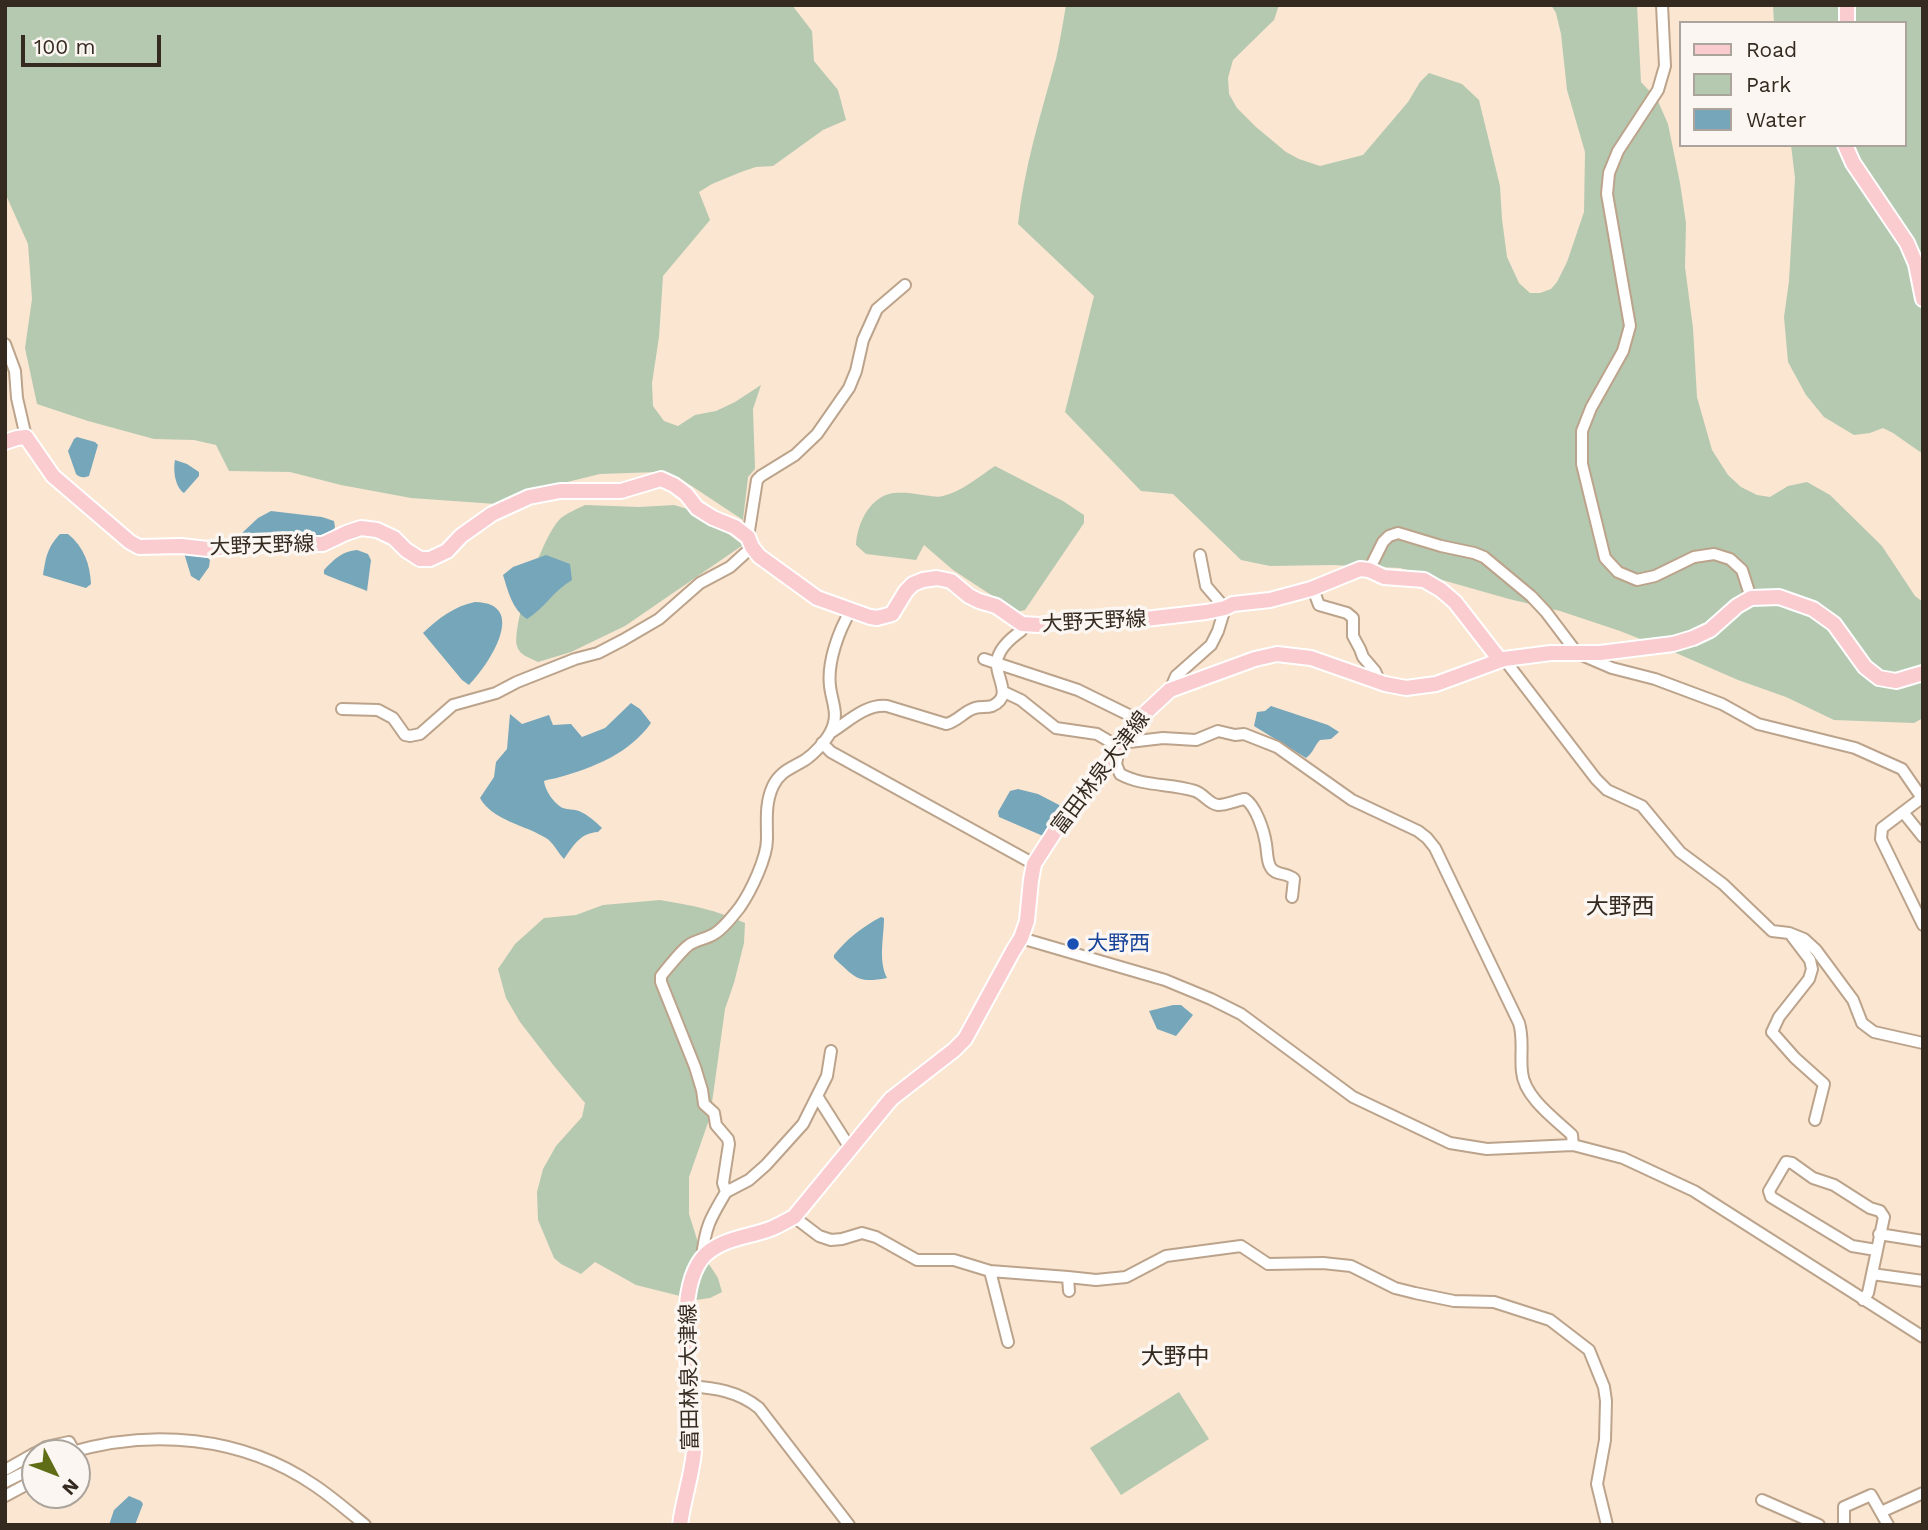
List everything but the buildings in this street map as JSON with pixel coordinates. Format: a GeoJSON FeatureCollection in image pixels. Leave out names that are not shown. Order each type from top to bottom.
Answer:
{"type":"FeatureCollection","features":[{"type":"Feature","properties":{"kind":"main road"},"geometry":{"type":"LineString","coordinates":[[1846,147],[1853,163],[1908,243],[1919,264],[1923,299]]}},
{"type":"Feature","properties":{"kind":"main road"},"geometry":{"type":"LineString","coordinates":[[5,442],[26,436]]}},
{"type":"Feature","properties":{"kind":"main road","name":"大野天野線"},"geometry":{"type":"LineString","coordinates":[[26,436],[54,476],[139,547],[181,546],[208,549],[323,544],[361,528],[377,530],[394,538],[420,559],[430,559],[447,551],[461,536],[492,514],[529,497],[560,491],[621,491],[661,479],[680,489],[697,508],[735,527],[759,556],[817,598],[870,617],[885,617],[891,614],[914,584],[937,578],[951,581],[979,601],[996,606],[1016,621],[1030,625],[1068,620],[1173,617],[1233,604],[1270,600],[1313,589],[1360,569],[1370,570],[1384,577],[1424,580],[1441,590],[1455,602],[1502,659]]}},
{"type":"Feature","properties":{"kind":"main road"},"geometry":{"type":"LineString","coordinates":[[1751,598],[1779,597],[1814,608],[1834,624],[1865,667],[1880,678],[1896,681],[1923,673]]}},
{"type":"Feature","properties":{"kind":"main road","name":"富田林泉大津線"},"geometry":{"type":"LineString","coordinates":[[680,1525],[694,1452],[686,1346],[688,1286],[702,1258],[726,1242],[772,1228],[794,1216],[891,1099],[965,1039],[1021,938],[1027,920],[1034,864],[1061,822],[1139,720],[1170,690],[1255,659],[1278,654],[1311,659],[1381,683],[1406,688],[1436,684],[1502,659],[1551,653],[1600,653],[1673,644],[1710,630],[1737,606],[1751,598]]}},
{"type":"Feature","properties":{"kind":"street"},"geometry":{"type":"LineString","coordinates":[[1662,5],[1665,66],[1662,78],[1658,90],[1618,151],[1609,173],[1607,194],[1630,326],[1623,351],[1591,408],[1582,431],[1582,464],[1605,558],[1618,572],[1637,580],[1655,576],[1694,557],[1714,554],[1730,559],[1742,570],[1751,598]]}},
{"type":"Feature","properties":{"kind":"street"},"geometry":{"type":"LineString","coordinates":[[342,709],[379,710],[393,718],[405,735],[420,734],[453,705],[496,693],[575,659],[598,653],[623,640],[659,619],[701,583],[730,566],[750,542],[757,480],[795,455],[817,434],[849,388],[863,340],[877,309],[905,285]]}},
{"type":"Feature","properties":{"kind":"street"},"geometry":{"type":"LineString","coordinates":[[5,344],[15,371],[17,398],[26,436]]}},
{"type":"Feature","properties":{"kind":"street"},"geometry":{"type":"LineString","coordinates":[[1370,570],[1383,542],[1398,533],[1474,552],[1484,557],[1531,596],[1577,653],[1612,668],[1655,679],[1723,704],[1758,724],[1855,748],[1902,769],[1922,797],[1882,828],[1881,839],[1921,921]]}},
{"type":"Feature","properties":{"kind":"street"},"geometry":{"type":"LineString","coordinates":[[1170,690],[1176,676],[1210,645],[1218,631],[1224,608],[1206,586],[1200,555]]}},
{"type":"Feature","properties":{"kind":"street"},"geometry":{"type":"LineString","coordinates":[[1313,589],[1319,605],[1347,613],[1353,618],[1353,636],[1363,657],[1381,683]]}},
{"type":"Feature","properties":{"kind":"street"},"geometry":{"type":"LineString","coordinates":[[832,604],[842,626]]}},
{"type":"Feature","properties":{"kind":"street"},"geometry":{"type":"LineString","coordinates":[[830,733],[836,708],[830,687],[830,672],[842,626],[852,610]]}},
{"type":"Feature","properties":{"kind":"street"},"geometry":{"type":"LineString","coordinates":[[726,1192],[723,1182],[728,1139],[716,1125],[714,1113],[704,1104],[695,1067],[661,976],[689,945],[715,934],[741,906],[764,857],[767,841],[767,802],[773,785],[784,771],[805,760],[830,733],[867,708],[887,706],[946,724],[953,723],[975,708],[994,705],[1004,692],[997,663],[1000,652],[1011,638],[1021,631]]}},
{"type":"Feature","properties":{"kind":"street"},"geometry":{"type":"LineString","coordinates":[[984,659],[1078,690],[1139,720]]}},
{"type":"Feature","properties":{"kind":"street"},"geometry":{"type":"LineString","coordinates":[[1502,659],[1607,790],[1642,806],[1680,852],[1723,884],[1772,930],[1804,939],[1816,950],[1853,1000],[1862,1023],[1874,1032],[1923,1043]]}},
{"type":"Feature","properties":{"kind":"street"},"geometry":{"type":"LineString","coordinates":[[1004,692],[1021,700],[1056,728],[1097,734],[1119,747]]}},
{"type":"Feature","properties":{"kind":"street"},"geometry":{"type":"LineString","coordinates":[[1119,747],[1129,742],[1163,738],[1196,740],[1218,731],[1235,735],[1244,733],[1277,747],[1352,800],[1418,831],[1427,838],[1435,848],[1519,1023],[1522,1034],[1522,1075],[1529,1093],[1572,1135],[1573,1145]]}},
{"type":"Feature","properties":{"kind":"street"},"geometry":{"type":"LineString","coordinates":[[822,743],[831,752],[1034,864]]}},
{"type":"Feature","properties":{"kind":"street"},"geometry":{"type":"LineString","coordinates":[[1119,747],[1116,764],[1120,774],[1127,778],[1137,782],[1197,791],[1213,804],[1221,805],[1245,799],[1252,803],[1266,840],[1269,866],[1275,872],[1290,875],[1294,879],[1292,897]]}},
{"type":"Feature","properties":{"kind":"street"},"geometry":{"type":"LineString","coordinates":[[1903,812],[1923,837]]}},
{"type":"Feature","properties":{"kind":"street"},"geometry":{"type":"LineString","coordinates":[[1789,933],[1810,960],[1812,969],[1809,979],[1779,1017],[1772,1032],[1795,1058],[1824,1084],[1815,1120]]}},
{"type":"Feature","properties":{"kind":"street"},"geometry":{"type":"LineString","coordinates":[[1021,938],[1166,981],[1211,999],[1241,1014],[1353,1097],[1450,1143],[1487,1149],[1573,1145],[1623,1157],[1694,1191],[1923,1337]]}},
{"type":"Feature","properties":{"kind":"street"},"geometry":{"type":"LineString","coordinates":[[702,1258],[710,1218],[726,1192],[749,1180],[766,1165],[803,1124],[827,1076],[831,1051]]}},
{"type":"Feature","properties":{"kind":"street"},"geometry":{"type":"LineString","coordinates":[[817,1096],[850,1149]]}},
{"type":"Feature","properties":{"kind":"street"},"geometry":{"type":"LineString","coordinates":[[1863,1300],[1868,1293],[1884,1217],[1880,1211],[1870,1208],[1834,1185],[1813,1178],[1792,1163],[1786,1162],[1769,1191],[1771,1197],[1852,1246],[1876,1250]]}},
{"type":"Feature","properties":{"kind":"street"},"geometry":{"type":"LineString","coordinates":[[794,1216],[819,1236],[831,1240],[862,1233],[876,1237],[916,1260],[954,1260],[990,1271],[1096,1280],[1126,1277],[1166,1256],[1241,1246],[1268,1264],[1324,1263],[1351,1266],[1395,1288],[1454,1301],[1494,1302],[1550,1320],[1588,1350],[1604,1387],[1605,1440],[1597,1483],[1607,1525]]}},
{"type":"Feature","properties":{"kind":"street"},"geometry":{"type":"LineString","coordinates":[[1879,1234],[1923,1241]]}},
{"type":"Feature","properties":{"kind":"street"},"geometry":{"type":"LineString","coordinates":[[990,1271],[1008,1342]]}},
{"type":"Feature","properties":{"kind":"street"},"geometry":{"type":"LineString","coordinates":[[1872,1274],[1923,1282]]}},
{"type":"Feature","properties":{"kind":"street"},"geometry":{"type":"LineString","coordinates":[[1068,1277],[1069,1291]]}},
{"type":"Feature","properties":{"kind":"street"},"geometry":{"type":"LineString","coordinates":[[689,1386],[733,1393],[748,1399],[759,1408],[849,1525]]}},
{"type":"Feature","properties":{"kind":"street"},"geometry":{"type":"LineString","coordinates":[[91,1448],[127,1440],[212,1442],[277,1464],[313,1485],[365,1525]]}},
{"type":"Feature","properties":{"kind":"street"},"geometry":{"type":"LineString","coordinates":[[5,1470],[21,1461]]}},
{"type":"Feature","properties":{"kind":"street"},"geometry":{"type":"LineString","coordinates":[[5,1482],[21,1474]]}},
{"type":"Feature","properties":{"kind":"street"},"geometry":{"type":"LineString","coordinates":[[5,1496],[21,1487]]}},
{"type":"Feature","properties":{"kind":"street"},"geometry":{"type":"LineString","coordinates":[[1881,1512],[1923,1493]]}},
{"type":"Feature","properties":{"kind":"street"},"geometry":{"type":"LineString","coordinates":[[1844,1525],[1844,1507],[1871,1495],[1888,1525]]}},
{"type":"Feature","properties":{"kind":"street"},"geometry":{"type":"LineString","coordinates":[[1762,1500],[1804,1522],[1819,1525]]}},
{"type":"Feature","properties":{"kind":"green space"},"geometry":{"type":"Polygon","coordinates":[[[5,5],[792,5],[812,31],[814,61],[838,90],[846,120],[823,130],[773,166],[756,167],[741,172],[699,192],[710,220],[663,276],[659,337],[652,383],[653,406],[664,421],[678,426],[695,415],[716,411],[735,402],[761,385],[753,409],[755,469],[748,477],[743,520],[678,477],[657,472],[600,474],[496,504],[411,498],[290,472],[229,471],[216,445],[194,440],[154,439],[37,404],[25,348],[32,299],[28,244],[5,193],[5,5]]]}},
{"type":"Feature","properties":{"kind":"green space"},"geometry":{"type":"Polygon","coordinates":[[[1066,5],[1279,5],[1274,20],[1233,60],[1228,78],[1229,94],[1237,108],[1286,152],[1320,166],[1363,155],[1429,73],[1462,84],[1479,100],[1500,186],[1507,257],[1519,283],[1530,293],[1540,293],[1551,289],[1557,282],[1567,262],[1584,212],[1585,152],[1567,90],[1561,34],[1556,13],[1551,5],[1637,5],[1641,82],[1657,99],[1668,124],[1680,183],[1686,223],[1685,267],[1693,328],[1697,397],[1712,450],[1728,475],[1741,487],[1757,495],[1770,497],[1788,486],[1807,482],[1830,495],[1882,546],[1915,596],[1923,602],[1923,718],[1914,723],[1834,720],[1786,697],[1620,631],[1560,611],[1400,568],[1270,566],[1241,560],[1173,494],[1141,491],[1065,412],[1094,296],[1018,224],[1029,161],[1056,59],[1066,5]]]}},
{"type":"Feature","properties":{"kind":"green space"},"geometry":{"type":"Polygon","coordinates":[[[1773,5],[1923,5],[1923,454],[1883,428],[1854,435],[1824,417],[1806,395],[1788,362],[1784,317],[1789,281],[1795,178],[1791,147],[1907,147],[1907,21],[1774,21],[1773,5]]]}},
{"type":"Feature","properties":{"kind":"green space"},"geometry":{"type":"Polygon","coordinates":[[[995,466],[1063,501],[1084,515],[1084,523],[1025,610],[1017,612],[953,570],[924,545],[916,560],[866,554],[856,545],[865,514],[882,497],[899,493],[943,496],[964,487],[995,466]]]}},
{"type":"Feature","properties":{"kind":"green space"},"geometry":{"type":"Polygon","coordinates":[[[585,505],[674,505],[701,513],[743,545],[625,626],[571,652],[538,662],[522,654],[517,646],[519,619],[530,579],[554,527],[563,516],[585,505]]]}},
{"type":"Feature","properties":{"kind":"green space"},"geometry":{"type":"Polygon","coordinates":[[[660,900],[703,908],[745,923],[744,943],[725,1009],[710,1117],[689,1177],[689,1214],[701,1252],[718,1278],[722,1292],[710,1298],[696,1300],[636,1285],[595,1262],[581,1274],[554,1258],[538,1220],[537,1192],[543,1169],[556,1146],[582,1117],[585,1103],[520,1022],[506,998],[498,969],[515,944],[544,918],[576,915],[603,905],[660,900]]]}},
{"type":"Feature","properties":{"kind":"green space"},"geometry":{"type":"Polygon","coordinates":[[[1179,1392],[1209,1439],[1121,1495],[1090,1448],[1179,1392]]]}},
{"type":"Feature","properties":{"kind":"water"},"geometry":{"type":"Polygon","coordinates":[[[77,437],[98,445],[89,476],[81,477],[76,474],[68,451],[77,437]]]}},
{"type":"Feature","properties":{"kind":"water"},"geometry":{"type":"Polygon","coordinates":[[[175,460],[199,472],[199,476],[184,493],[175,478],[175,460]]]}},
{"type":"Feature","properties":{"kind":"water"},"geometry":{"type":"Polygon","coordinates":[[[271,511],[322,517],[334,521],[335,527],[333,531],[318,536],[283,534],[243,537],[241,534],[258,518],[271,511]]]}},
{"type":"Feature","properties":{"kind":"water"},"geometry":{"type":"Polygon","coordinates":[[[60,534],[68,534],[85,556],[91,584],[86,588],[43,575],[48,553],[60,534]]]}},
{"type":"Feature","properties":{"kind":"water"},"geometry":{"type":"Polygon","coordinates":[[[357,550],[368,554],[371,560],[367,591],[324,574],[324,570],[339,556],[357,550]]]}},
{"type":"Feature","properties":{"kind":"water"},"geometry":{"type":"Polygon","coordinates":[[[184,553],[205,555],[210,560],[209,567],[199,581],[191,576],[184,553]]]}},
{"type":"Feature","properties":{"kind":"water"},"geometry":{"type":"Polygon","coordinates":[[[546,555],[570,564],[572,580],[527,619],[514,605],[503,575],[513,567],[546,555]]]}},
{"type":"Feature","properties":{"kind":"water"},"geometry":{"type":"Polygon","coordinates":[[[475,602],[491,605],[500,613],[502,624],[494,651],[469,685],[423,633],[447,614],[475,602]]]}},
{"type":"Feature","properties":{"kind":"water"},"geometry":{"type":"Polygon","coordinates":[[[631,703],[640,709],[651,723],[633,743],[598,764],[544,781],[550,796],[560,806],[577,810],[602,828],[582,838],[564,859],[549,840],[501,817],[485,806],[480,798],[494,777],[496,762],[507,749],[510,714],[522,724],[549,715],[553,725],[571,724],[582,737],[605,728],[631,703]]]}},
{"type":"Feature","properties":{"kind":"water"},"geometry":{"type":"Polygon","coordinates":[[[1271,706],[1328,725],[1339,732],[1331,739],[1320,740],[1306,758],[1254,726],[1257,712],[1265,711],[1271,706]]]}},
{"type":"Feature","properties":{"kind":"water"},"geometry":{"type":"Polygon","coordinates":[[[1018,789],[1038,794],[1063,807],[1043,836],[999,817],[998,812],[1010,791],[1018,789]]]}},
{"type":"Feature","properties":{"kind":"water"},"geometry":{"type":"Polygon","coordinates":[[[881,917],[884,918],[882,956],[887,978],[869,980],[857,977],[834,958],[834,955],[855,934],[881,917]]]}},
{"type":"Feature","properties":{"kind":"water"},"geometry":{"type":"Polygon","coordinates":[[[1181,1005],[1193,1015],[1176,1036],[1157,1029],[1149,1011],[1181,1005]]]}},
{"type":"Feature","properties":{"kind":"water"},"geometry":{"type":"Polygon","coordinates":[[[129,1496],[143,1504],[135,1525],[109,1525],[114,1510],[129,1496]]]}},
{"type":"Feature","properties":{"kind":"place","name":"大野西"},"geometry":{"type":"Point","coordinates":[1073,944]}},
{"type":"Feature","properties":{"kind":"district","name":"大野西"},"geometry":{"type":"Point","coordinates":[1620,907]}},
{"type":"Feature","properties":{"kind":"district","name":"大野中"},"geometry":{"type":"Point","coordinates":[1175,1357]}}]}
